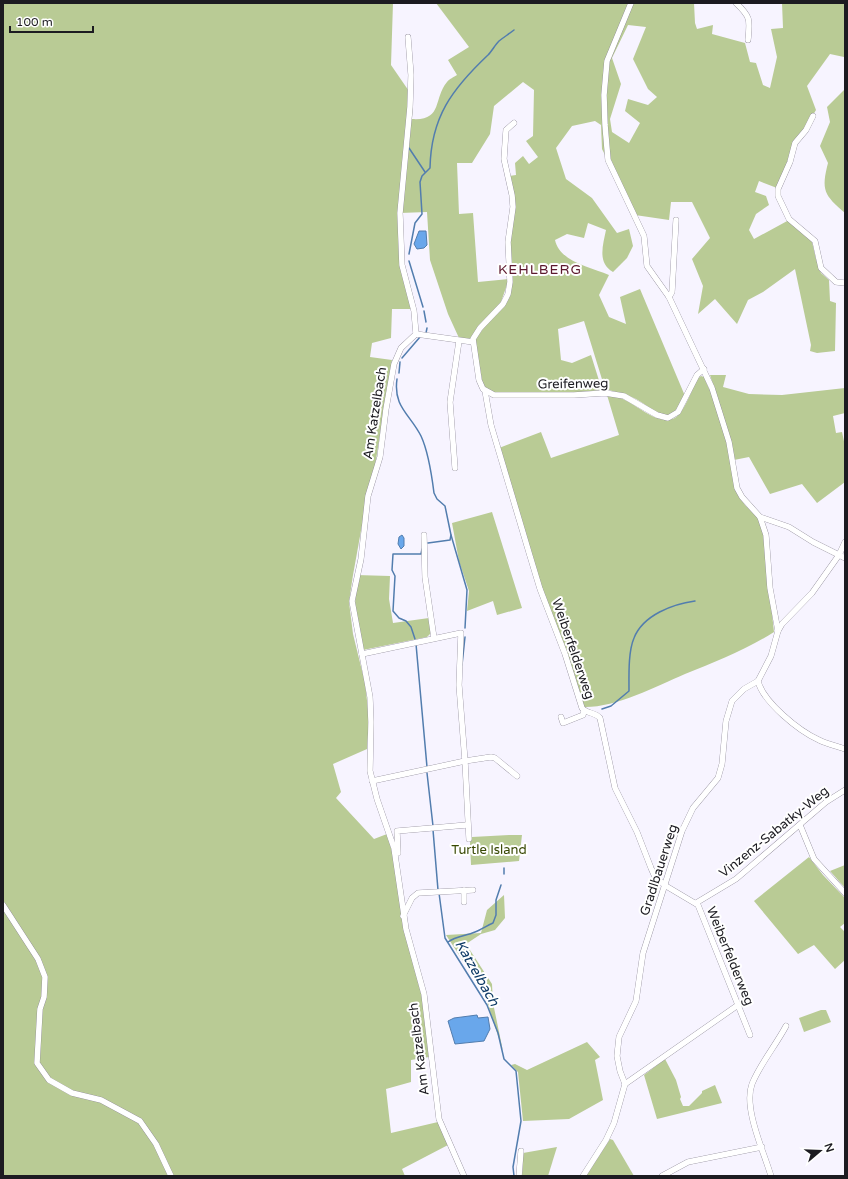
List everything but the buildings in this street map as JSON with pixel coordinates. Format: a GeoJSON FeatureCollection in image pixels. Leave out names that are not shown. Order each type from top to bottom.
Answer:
{"type":"FeatureCollection","features":[{"type":"Feature","properties":{"kind":"street"},"geometry":{"type":"LineString","coordinates":[[631,3],[610,54],[605,75],[604,116],[608,160],[644,236],[648,266],[668,297],[712,388],[727,436],[737,488],[745,501],[760,517],[766,535],[770,588],[778,631]]}},
{"type":"Feature","properties":{"kind":"street"},"geometry":{"type":"LineString","coordinates":[[736,3],[748,14],[750,26],[748,40]]}},
{"type":"Feature","properties":{"kind":"street"},"geometry":{"type":"LineString","coordinates":[[408,37],[411,75],[410,108],[400,213],[402,265],[414,310],[416,334],[473,342]]}},
{"type":"Feature","properties":{"kind":"street"},"geometry":{"type":"LineString","coordinates":[[813,116],[806,130],[795,143],[790,162],[778,189],[778,196],[789,218],[815,241],[821,268],[836,282],[845,283]]}},
{"type":"Feature","properties":{"kind":"street"},"geometry":{"type":"LineString","coordinates":[[485,391],[479,380],[473,342],[480,328],[503,304],[508,294],[510,282],[508,242],[513,207],[504,158],[506,130],[514,123]]}},
{"type":"Feature","properties":{"kind":"street"},"geometry":{"type":"LineString","coordinates":[[668,297],[672,292],[676,220]]}},
{"type":"Feature","properties":{"kind":"street","name":"Am Katzelbach"},"geometry":{"type":"LineString","coordinates":[[416,334],[401,348],[394,364],[386,409],[380,457],[368,496],[361,559],[352,601],[371,712],[370,771],[396,857],[403,916],[424,994],[439,1119],[464,1176]]}},
{"type":"Feature","properties":{"kind":"street"},"geometry":{"type":"LineString","coordinates":[[455,468],[450,402],[459,341]]}},
{"type":"Feature","properties":{"kind":"street","name":"Greifenweg"},"geometry":{"type":"LineString","coordinates":[[485,391],[494,395],[519,396],[605,393],[624,396],[657,415],[668,418],[678,412],[697,375],[704,369]]}},
{"type":"Feature","properties":{"kind":"street","name":"Weiberfelderweg"},"geometry":{"type":"LineString","coordinates":[[485,391],[491,425],[538,582],[584,711],[598,715],[600,718],[609,766],[618,798],[637,832],[656,877],[666,886],[696,903],[708,926],[750,1035]]}},
{"type":"Feature","properties":{"kind":"street"},"geometry":{"type":"LineString","coordinates":[[760,517],[789,527],[813,542],[845,558]]}},
{"type":"Feature","properties":{"kind":"street"},"geometry":{"type":"LineString","coordinates":[[424,535],[424,570],[434,638]]}},
{"type":"Feature","properties":{"kind":"street"},"geometry":{"type":"LineString","coordinates":[[845,542],[839,555],[812,593],[778,631],[771,656],[758,681],[764,696],[790,720],[819,741],[845,749]]}},
{"type":"Feature","properties":{"kind":"street"},"geometry":{"type":"LineString","coordinates":[[362,654],[460,633],[459,685],[469,839]]}},
{"type":"Feature","properties":{"kind":"street","name":"Gradlbauerweg"},"geometry":{"type":"LineString","coordinates":[[625,1084],[620,1070],[617,1046],[619,1037],[636,1001],[644,953],[682,831],[690,813],[718,778],[721,771],[726,721],[732,701],[744,689],[758,681]]}},
{"type":"Feature","properties":{"kind":"street"},"geometry":{"type":"LineString","coordinates":[[561,717],[563,722],[583,715],[584,711]]}},
{"type":"Feature","properties":{"kind":"street"},"geometry":{"type":"LineString","coordinates":[[372,781],[465,761],[491,757],[495,758],[517,776]]}},
{"type":"Feature","properties":{"kind":"street","name":"Vinzenz-Sabatky-Weg"},"geometry":{"type":"LineString","coordinates":[[696,903],[736,879],[777,842],[800,825],[826,802],[845,790]]}},
{"type":"Feature","properties":{"kind":"street","name":"Am Katzelbach"},"geometry":{"type":"LineString","coordinates":[[396,857],[398,854],[397,831],[467,825]]}},
{"type":"Feature","properties":{"kind":"street"},"geometry":{"type":"LineString","coordinates":[[800,825],[814,859],[845,893]]}},
{"type":"Feature","properties":{"kind":"street"},"geometry":{"type":"LineString","coordinates":[[464,890],[464,902]]}},
{"type":"Feature","properties":{"kind":"street"},"geometry":{"type":"LineString","coordinates":[[403,916],[415,894],[473,890]]}},
{"type":"Feature","properties":{"kind":"street"},"geometry":{"type":"LineString","coordinates":[[3,905],[38,959],[45,976],[44,997],[40,1009],[37,1063],[49,1080],[66,1090],[100,1100],[140,1121],[156,1144],[170,1176]]}},
{"type":"Feature","properties":{"kind":"street"},"geometry":{"type":"LineString","coordinates":[[583,1176],[611,1132],[625,1084],[738,1005]]}},
{"type":"Feature","properties":{"kind":"street"},"geometry":{"type":"LineString","coordinates":[[771,1176],[752,1120],[750,1090],[786,1026]]}},
{"type":"Feature","properties":{"kind":"street"},"geometry":{"type":"LineString","coordinates":[[662,1176],[688,1162],[762,1148]]}},
{"type":"Feature","properties":{"kind":"street"},"geometry":{"type":"LineString","coordinates":[[519,1176],[521,1151]]}},
{"type":"Feature","properties":{"kind":"green space"},"geometry":{"type":"Polygon","coordinates":[[[3,3],[393,3],[391,65],[413,97],[412,119],[422,119],[433,113],[440,95],[448,81],[457,75],[448,60],[469,47],[436,3],[694,3],[695,23],[697,29],[713,25],[712,34],[745,43],[750,62],[756,63],[763,85],[770,88],[777,57],[771,29],[783,28],[782,3],[845,3],[845,59],[844,57],[830,54],[807,86],[816,110],[804,130],[777,188],[759,181],[755,192],[766,196],[769,205],[756,214],[749,230],[754,239],[789,220],[812,242],[821,273],[829,280],[830,301],[836,303],[835,351],[817,353],[810,351],[811,345],[795,269],[763,292],[748,300],[737,324],[715,299],[698,314],[703,286],[692,259],[710,238],[692,202],[671,202],[669,220],[635,215],[602,149],[601,125],[595,121],[572,126],[556,148],[566,179],[592,198],[617,233],[629,229],[633,246],[627,258],[613,272],[605,264],[602,253],[606,230],[588,223],[584,238],[567,234],[555,240],[563,254],[569,259],[609,275],[599,295],[609,317],[626,324],[620,297],[640,289],[685,396],[677,410],[672,414],[663,415],[632,397],[605,389],[584,321],[558,329],[561,360],[572,363],[591,355],[602,390],[571,393],[492,392],[483,386],[475,340],[511,290],[513,275],[510,247],[515,208],[509,176],[516,175],[515,163],[523,156],[529,164],[538,157],[526,141],[533,136],[534,90],[523,82],[494,106],[490,134],[472,163],[457,163],[459,214],[473,213],[478,282],[509,279],[501,302],[471,340],[459,338],[448,314],[430,260],[427,212],[400,213],[402,265],[413,309],[392,309],[391,338],[372,343],[370,357],[392,360],[375,466],[366,503],[349,602],[353,634],[365,683],[369,718],[367,749],[333,764],[341,792],[336,798],[374,839],[387,834],[393,855],[404,930],[423,1001],[429,1057],[411,1060],[411,1082],[386,1089],[391,1133],[438,1122],[448,1145],[402,1169],[405,1176],[3,1176],[3,3]],[[628,25],[612,58],[621,84],[610,119],[612,132],[629,143],[640,123],[625,111],[628,99],[648,105],[657,97],[648,89],[633,59],[646,27],[628,25]]]}},
{"type":"Feature","properties":{"kind":"green space"},"geometry":{"type":"Polygon","coordinates":[[[845,89],[845,213],[832,201],[826,191],[825,180],[828,163],[820,146],[830,122],[827,107],[845,89]]]}},
{"type":"Feature","properties":{"kind":"green space"},"geometry":{"type":"Polygon","coordinates":[[[710,375],[726,375],[723,387],[749,394],[782,395],[845,388],[845,413],[833,416],[836,433],[842,432],[845,446],[845,482],[817,503],[802,484],[770,494],[749,457],[734,460],[730,438],[710,375]]]}},
{"type":"Feature","properties":{"kind":"green space"},"geometry":{"type":"Polygon","coordinates":[[[701,376],[704,377],[711,393],[727,441],[736,491],[745,505],[758,518],[763,531],[774,632],[730,655],[635,696],[608,704],[583,707],[551,617],[499,448],[541,432],[551,458],[619,435],[607,395],[623,399],[660,419],[668,420],[674,418],[683,409],[697,379],[701,376]]]}},
{"type":"Feature","properties":{"kind":"green space"},"geometry":{"type":"Polygon","coordinates":[[[492,512],[522,608],[497,615],[493,601],[467,611],[469,591],[459,561],[452,523],[492,512]]]}},
{"type":"Feature","properties":{"kind":"green space"},"geometry":{"type":"Polygon","coordinates":[[[356,575],[390,576],[389,599],[393,623],[429,618],[431,633],[427,637],[363,650],[355,608],[356,575]]]}},
{"type":"Feature","properties":{"kind":"green space","name":"Turtle Island"},"geometry":{"type":"Polygon","coordinates":[[[522,835],[519,861],[471,865],[470,842],[472,837],[522,835]]]}},
{"type":"Feature","properties":{"kind":"green space"},"geometry":{"type":"Polygon","coordinates":[[[809,857],[823,875],[845,898],[845,923],[840,927],[845,932],[845,960],[835,969],[814,945],[798,954],[754,901],[809,857]]]}},
{"type":"Feature","properties":{"kind":"green space"},"geometry":{"type":"Polygon","coordinates":[[[845,865],[845,888],[830,871],[845,865]]]}},
{"type":"Feature","properties":{"kind":"green space"},"geometry":{"type":"Polygon","coordinates":[[[504,895],[505,918],[495,930],[481,934],[466,944],[492,984],[493,1003],[503,1051],[484,993],[446,935],[481,933],[487,910],[504,895]]]}},
{"type":"Feature","properties":{"kind":"green space"},"geometry":{"type":"Polygon","coordinates":[[[821,1010],[826,1010],[831,1022],[804,1032],[799,1018],[821,1010]]]}},
{"type":"Feature","properties":{"kind":"green space"},"geometry":{"type":"Polygon","coordinates":[[[587,1042],[600,1057],[595,1060],[603,1100],[569,1119],[523,1121],[518,1072],[511,1065],[515,1064],[527,1070],[587,1042]]]}},
{"type":"Feature","properties":{"kind":"green space"},"geometry":{"type":"Polygon","coordinates":[[[665,1059],[676,1080],[683,1106],[689,1106],[702,1093],[702,1091],[715,1085],[722,1103],[657,1119],[644,1075],[665,1059]]]}},
{"type":"Feature","properties":{"kind":"green space"},"geometry":{"type":"Polygon","coordinates":[[[610,1139],[613,1140],[634,1176],[586,1176],[610,1139]]]}},
{"type":"Feature","properties":{"kind":"green space"},"geometry":{"type":"Polygon","coordinates":[[[557,1147],[548,1176],[522,1176],[523,1153],[557,1147]]]}},
{"type":"Feature","properties":{"kind":"water"},"geometry":{"type":"Polygon","coordinates":[[[419,231],[426,231],[427,245],[424,248],[417,249],[414,244],[419,231]]]}},
{"type":"Feature","properties":{"kind":"water"},"geometry":{"type":"Polygon","coordinates":[[[402,535],[404,538],[404,546],[401,549],[398,544],[399,537],[402,535]]]}},
{"type":"Feature","properties":{"kind":"water"},"geometry":{"type":"Polygon","coordinates":[[[477,1015],[478,1018],[488,1017],[490,1029],[484,1041],[455,1044],[448,1021],[454,1018],[477,1015]]]}},
{"type":"Feature","properties":{"kind":"waterway","name":"Katzelbach"},"geometry":{"type":"LineString","coordinates":[[409,254],[415,223],[422,214],[420,182],[422,176],[430,168],[431,150],[439,119],[454,92],[464,80],[499,41],[514,30]]}},
{"type":"Feature","properties":{"kind":"waterway"},"geometry":{"type":"LineString","coordinates":[[409,148],[425,172]]}},
{"type":"Feature","properties":{"kind":"waterway","name":"Katzelbach"},"geometry":{"type":"LineString","coordinates":[[409,261],[423,307]]}},
{"type":"Feature","properties":{"kind":"waterway","name":"Katzelbach"},"geometry":{"type":"LineString","coordinates":[[424,311],[426,322]]}},
{"type":"Feature","properties":{"kind":"waterway","name":"Katzelbach"},"geometry":{"type":"LineString","coordinates":[[426,333],[427,328]]}},
{"type":"Feature","properties":{"kind":"waterway","name":"Katzelbach"},"geometry":{"type":"LineString","coordinates":[[402,358],[420,337]]}},
{"type":"Feature","properties":{"kind":"waterway","name":"Katzelbach"},"geometry":{"type":"LineString","coordinates":[[399,373],[400,362]]}},
{"type":"Feature","properties":{"kind":"waterway","name":"Katzelbach"},"geometry":{"type":"LineString","coordinates":[[397,379],[396,389],[400,404],[421,436],[426,449],[434,493],[437,499],[445,506],[451,535],[450,540],[428,543]]}},
{"type":"Feature","properties":{"kind":"waterway","name":"Katzelbach"},"geometry":{"type":"LineString","coordinates":[[451,535],[467,590],[465,628]]}},
{"type":"Feature","properties":{"kind":"waterway","name":"Katzelbach"},"geometry":{"type":"LineString","coordinates":[[415,639],[411,627],[406,621],[399,618],[393,611],[395,576],[392,570],[393,554],[421,554],[422,549]]}},
{"type":"Feature","properties":{"kind":"waterway"},"geometry":{"type":"LineString","coordinates":[[602,709],[611,706],[629,691],[629,664],[632,644],[638,630],[644,623],[651,617],[668,608],[695,601]]}},
{"type":"Feature","properties":{"kind":"waterway","name":"Katzelbach"},"geometry":{"type":"LineString","coordinates":[[462,665],[465,637]]}},
{"type":"Feature","properties":{"kind":"waterway","name":"Katzelbach"},"geometry":{"type":"LineString","coordinates":[[416,644],[427,767]]}},
{"type":"Feature","properties":{"kind":"waterway","name":"Katzelbach"},"geometry":{"type":"LineString","coordinates":[[427,773],[433,826]]}},
{"type":"Feature","properties":{"kind":"waterway","name":"Katzelbach"},"geometry":{"type":"LineString","coordinates":[[433,830],[438,890]]}},
{"type":"Feature","properties":{"kind":"waterway"},"geometry":{"type":"LineString","coordinates":[[504,868],[504,874]]}},
{"type":"Feature","properties":{"kind":"waterway"},"geometry":{"type":"LineString","coordinates":[[448,942],[454,938],[472,933],[493,923],[496,915],[496,900],[501,885]]}},
{"type":"Feature","properties":{"kind":"waterway","name":"Katzelbach"},"geometry":{"type":"LineString","coordinates":[[439,893],[445,938],[487,1005],[498,1033],[504,1059],[516,1071],[521,1121],[513,1167],[514,1176]]}},
{"type":"Feature","properties":{"kind":"district","name":"KEHLBERG"},"geometry":{"type":"Point","coordinates":[540,269]}}]}
